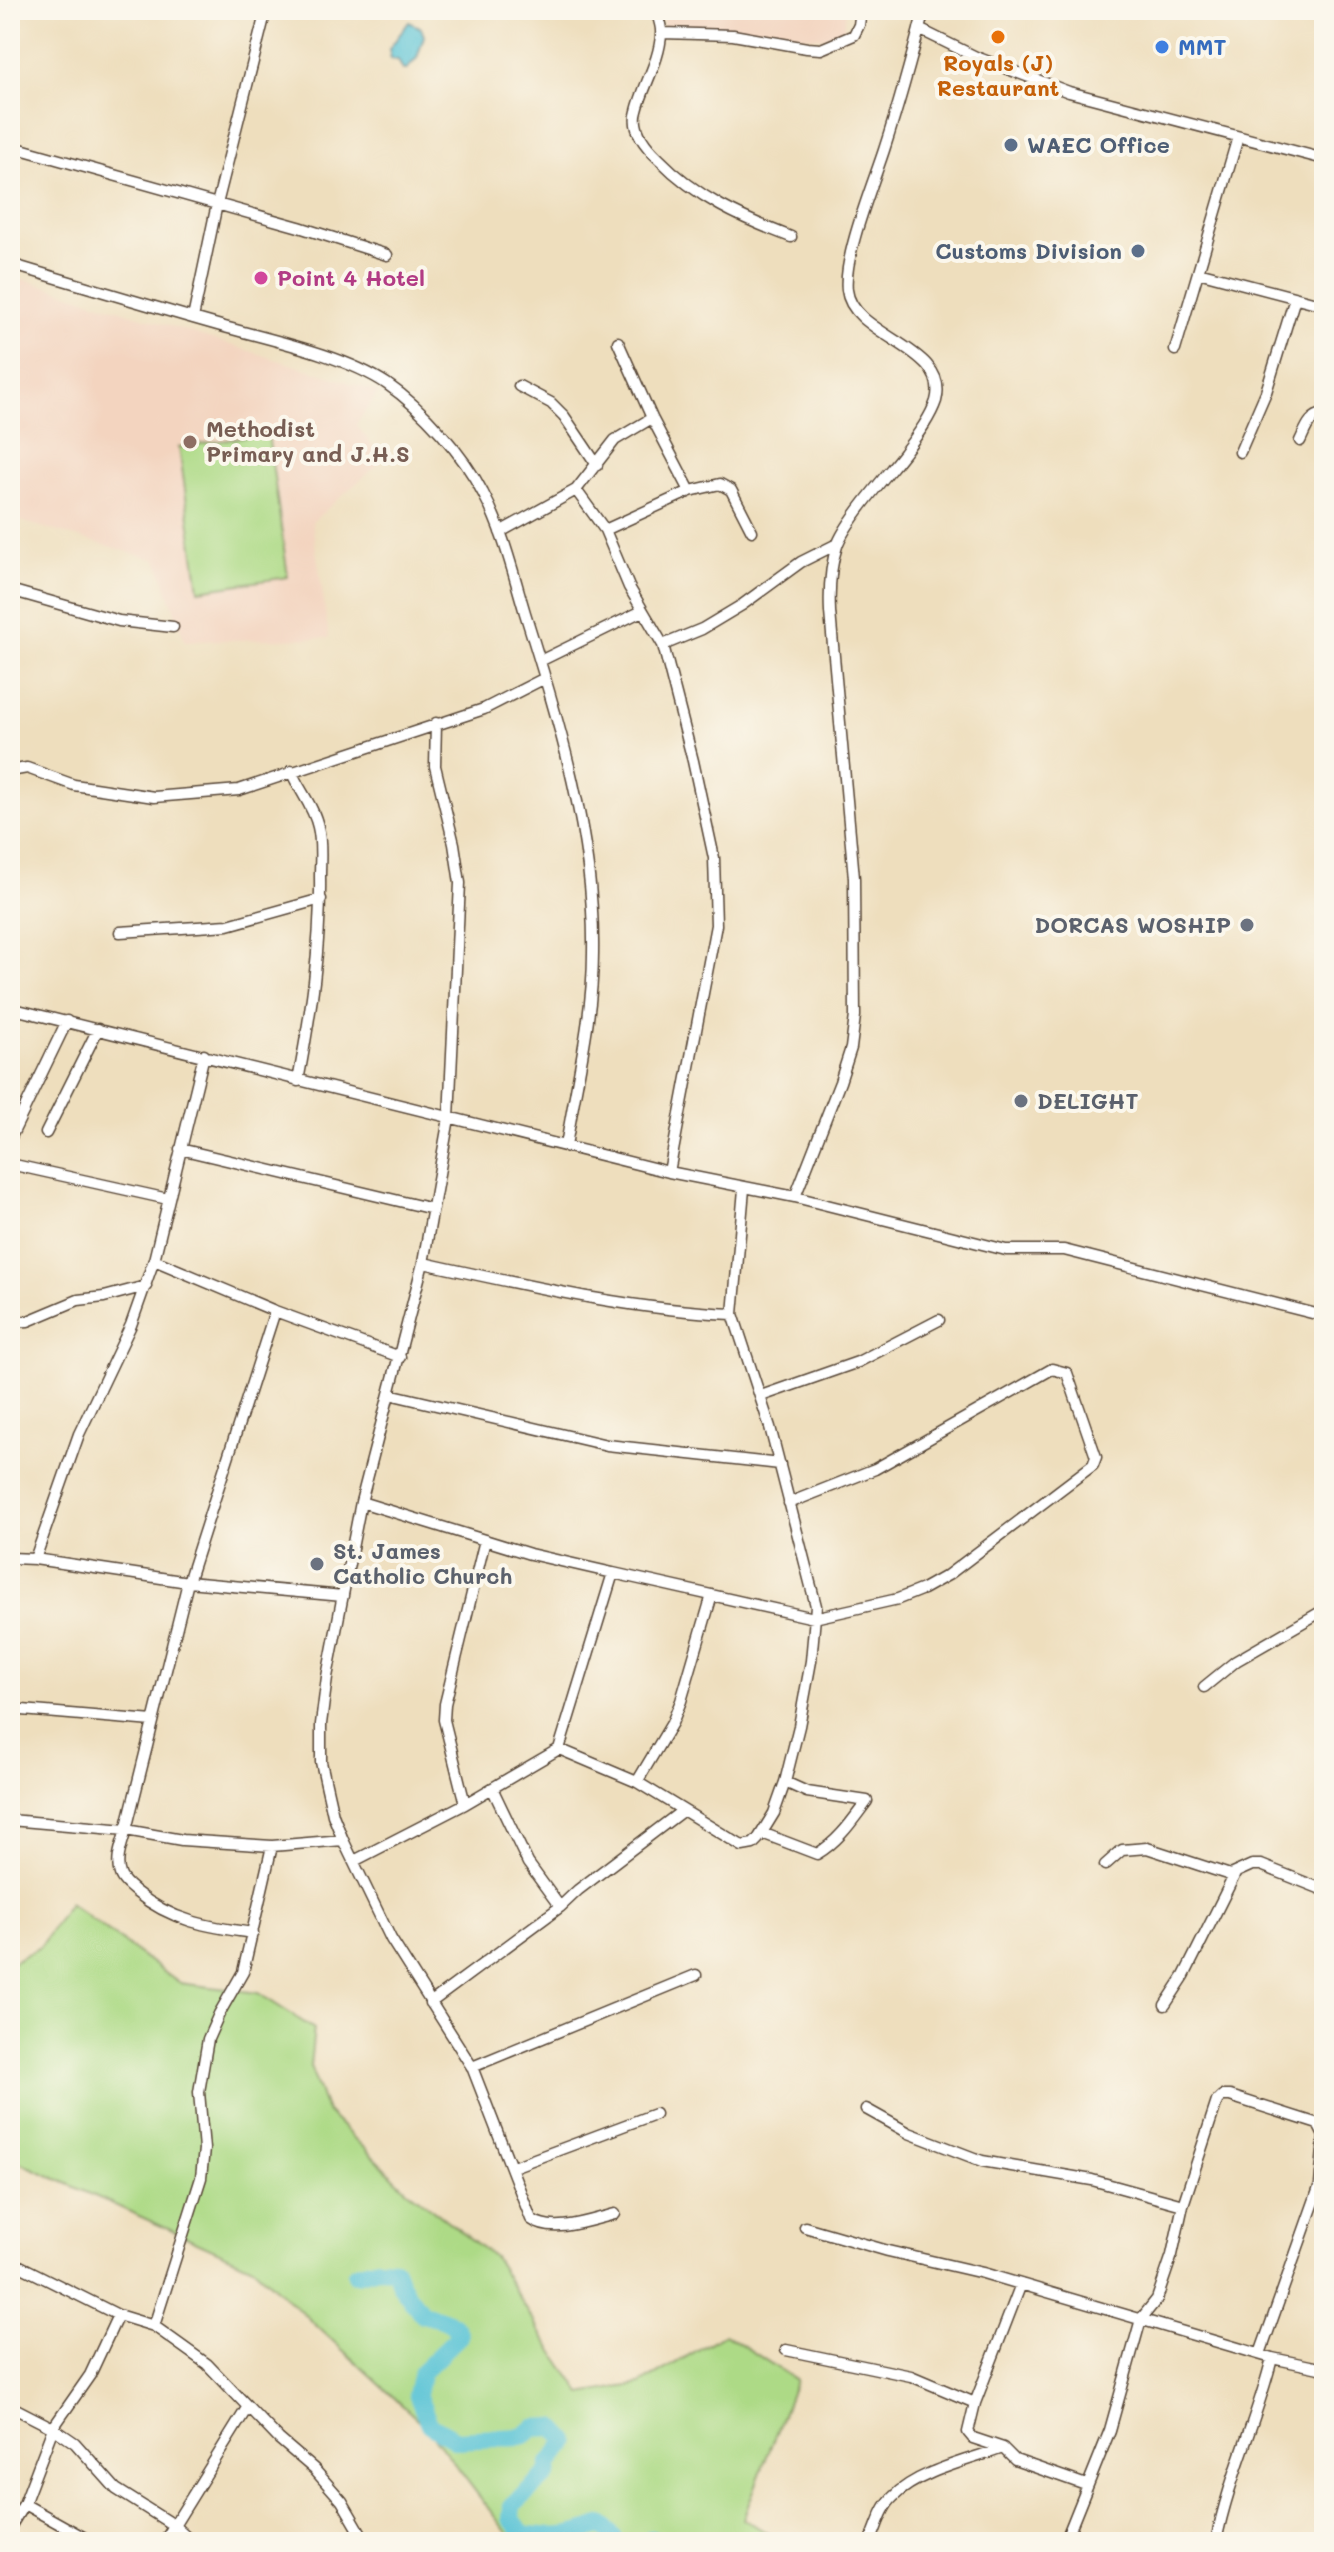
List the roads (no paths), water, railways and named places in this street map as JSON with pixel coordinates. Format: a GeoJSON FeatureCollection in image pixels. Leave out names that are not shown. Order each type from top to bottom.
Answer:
{"type":"FeatureCollection","features":[{"type":"Feature","properties":{"kind":"street"},"geometry":{"type":"LineString","coordinates":[[193,318],[217,204],[266,10]]}},
{"type":"Feature","properties":{"kind":"street"},"geometry":{"type":"LineString","coordinates":[[656,10],[662,33],[636,113],[637,128],[647,147],[696,192],[753,223],[791,237]]}},
{"type":"Feature","properties":{"kind":"street"},"geometry":{"type":"LineString","coordinates":[[662,33],[733,35],[821,49],[854,35],[861,10]]}},
{"type":"Feature","properties":{"kind":"street"},"geometry":{"type":"LineString","coordinates":[[795,1197],[840,1082],[851,1048],[855,1016],[854,878],[829,582],[837,544],[918,435],[936,400],[936,379],[928,364],[871,323],[853,306],[847,293],[846,277],[924,10]]}},
{"type":"Feature","properties":{"kind":"street"},"geometry":{"type":"LineString","coordinates":[[919,29],[976,57],[1069,92],[1324,159]]}},
{"type":"Feature","properties":{"kind":"street"},"geometry":{"type":"LineString","coordinates":[[1175,350],[1238,137]]}},
{"type":"Feature","properties":{"kind":"street"},"geometry":{"type":"LineString","coordinates":[[10,146],[387,255]]}},
{"type":"Feature","properties":{"kind":"street"},"geometry":{"type":"LineString","coordinates":[[10,264],[359,369],[386,383],[405,398],[439,433],[486,497],[500,532],[545,678],[579,814],[593,940],[592,985],[566,1146]]}},
{"type":"Feature","properties":{"kind":"street"},"geometry":{"type":"LineString","coordinates":[[1198,272],[1324,305]]}},
{"type":"Feature","properties":{"kind":"street"},"geometry":{"type":"LineString","coordinates":[[1240,452],[1266,392],[1295,298]]}},
{"type":"Feature","properties":{"kind":"street"},"geometry":{"type":"LineString","coordinates":[[618,342],[652,418],[690,491]]}},
{"type":"Feature","properties":{"kind":"street"},"geometry":{"type":"LineString","coordinates":[[519,386],[551,403],[564,416],[597,465]]}},
{"type":"Feature","properties":{"kind":"street"},"geometry":{"type":"LineString","coordinates":[[1300,441],[1308,423],[1316,415],[1324,414]]}},
{"type":"Feature","properties":{"kind":"street"},"geometry":{"type":"LineString","coordinates":[[500,532],[576,490],[615,440],[652,418]]}},
{"type":"Feature","properties":{"kind":"street"},"geometry":{"type":"LineString","coordinates":[[605,530],[690,491],[713,484],[725,485],[731,490],[752,531]]}},
{"type":"Feature","properties":{"kind":"street"},"geometry":{"type":"LineString","coordinates":[[576,490],[605,530],[629,587],[663,645],[714,858],[716,925],[669,1172]]}},
{"type":"Feature","properties":{"kind":"street"},"geometry":{"type":"LineString","coordinates":[[663,645],[702,629],[742,605],[801,562],[837,544]]}},
{"type":"Feature","properties":{"kind":"street"},"geometry":{"type":"LineString","coordinates":[[10,590],[119,621],[173,627]]}},
{"type":"Feature","properties":{"kind":"street"},"geometry":{"type":"LineString","coordinates":[[540,661],[642,611]]}},
{"type":"Feature","properties":{"kind":"street"},"geometry":{"type":"LineString","coordinates":[[10,771],[27,768],[74,785],[154,797],[239,790],[484,709],[545,678]]}},
{"type":"Feature","properties":{"kind":"street"},"geometry":{"type":"LineString","coordinates":[[436,723],[435,766],[460,883],[449,1118],[423,1263],[361,1502],[321,1724],[321,1762],[333,1815],[343,1840],[391,1939],[472,2067],[531,2219],[549,2226],[615,2214]]}},
{"type":"Feature","properties":{"kind":"street"},"geometry":{"type":"LineString","coordinates":[[291,771],[318,827],[321,899],[310,1018],[298,1081]]}},
{"type":"Feature","properties":{"kind":"street"},"geometry":{"type":"LineString","coordinates":[[120,932],[228,925],[321,899]]}},
{"type":"Feature","properties":{"kind":"street"},"geometry":{"type":"LineString","coordinates":[[10,1008],[669,1172],[795,1197],[1006,1250],[1064,1250],[1324,1316]]}},
{"type":"Feature","properties":{"kind":"street"},"geometry":{"type":"LineString","coordinates":[[10,1139],[67,1021]]}},
{"type":"Feature","properties":{"kind":"street"},"geometry":{"type":"LineString","coordinates":[[46,1133],[98,1029]]}},
{"type":"Feature","properties":{"kind":"street"},"geometry":{"type":"LineString","coordinates":[[35,1559],[79,1434],[131,1325],[146,1286],[204,1055]]}},
{"type":"Feature","properties":{"kind":"street"},"geometry":{"type":"LineString","coordinates":[[180,1149],[433,1209]]}},
{"type":"Feature","properties":{"kind":"street"},"geometry":{"type":"LineString","coordinates":[[10,1164],[168,1199]]}},
{"type":"Feature","properties":{"kind":"street"},"geometry":{"type":"LineString","coordinates":[[559,1749],[637,1782],[737,1844],[753,1844],[762,1833],[774,1813],[785,1782],[811,1661],[815,1600],[761,1396],[733,1314],[744,1189]]}},
{"type":"Feature","properties":{"kind":"street"},"geometry":{"type":"LineString","coordinates":[[154,1260],[275,1311],[400,1357]]}},
{"type":"Feature","properties":{"kind":"street"},"geometry":{"type":"LineString","coordinates":[[423,1263],[672,1310],[733,1314]]}},
{"type":"Feature","properties":{"kind":"street"},"geometry":{"type":"LineString","coordinates":[[10,1322],[28,1321],[78,1300],[146,1286]]}},
{"type":"Feature","properties":{"kind":"street"},"geometry":{"type":"LineString","coordinates":[[253,1933],[204,1927],[172,1917],[126,1883],[120,1874],[119,1856],[188,1582],[275,1311]]}},
{"type":"Feature","properties":{"kind":"street"},"geometry":{"type":"LineString","coordinates":[[761,1396],[858,1362],[939,1320]]}},
{"type":"Feature","properties":{"kind":"street"},"geometry":{"type":"LineString","coordinates":[[361,1502],[530,1554],[814,1618],[898,1599],[948,1575],[1093,1465],[1096,1457],[1067,1373],[1052,1369],[875,1469],[789,1503]]}},
{"type":"Feature","properties":{"kind":"street"},"geometry":{"type":"LineString","coordinates":[[389,1394],[607,1445],[780,1464]]}},
{"type":"Feature","properties":{"kind":"street"},"geometry":{"type":"LineString","coordinates":[[465,1804],[444,1720],[445,1704],[485,1540]]}},
{"type":"Feature","properties":{"kind":"street"},"geometry":{"type":"LineString","coordinates":[[10,1558],[188,1582],[343,1596]]}},
{"type":"Feature","properties":{"kind":"street"},"geometry":{"type":"LineString","coordinates":[[354,1861],[465,1804],[559,1749],[613,1573]]}},
{"type":"Feature","properties":{"kind":"street"},"geometry":{"type":"LineString","coordinates":[[637,1782],[672,1723],[681,1701],[712,1595]]}},
{"type":"Feature","properties":{"kind":"street"},"geometry":{"type":"LineString","coordinates":[[1204,1687],[1236,1661],[1324,1610]]}},
{"type":"Feature","properties":{"kind":"street"},"geometry":{"type":"LineString","coordinates":[[10,1709],[153,1721]]}},
{"type":"Feature","properties":{"kind":"street"},"geometry":{"type":"LineString","coordinates":[[762,1833],[817,1854],[843,1833],[867,1801],[807,1792],[785,1782]]}},
{"type":"Feature","properties":{"kind":"street"},"geometry":{"type":"LineString","coordinates":[[492,1788],[528,1863],[560,1907]]}},
{"type":"Feature","properties":{"kind":"street"},"geometry":{"type":"LineString","coordinates":[[430,2003],[560,1907],[682,1811]]}},
{"type":"Feature","properties":{"kind":"street"},"geometry":{"type":"LineString","coordinates":[[10,1820],[126,1830],[182,1840],[272,1846],[343,1840]]}},
{"type":"Feature","properties":{"kind":"street"},"geometry":{"type":"LineString","coordinates":[[154,2326],[201,2178],[204,2149],[199,2092],[208,2039],[243,1972],[272,1846]]}},
{"type":"Feature","properties":{"kind":"street"},"geometry":{"type":"LineString","coordinates":[[1105,1865],[1122,1850],[1147,1848],[1230,1875],[1252,1865],[1261,1865],[1324,1890]]}},
{"type":"Feature","properties":{"kind":"street"},"geometry":{"type":"LineString","coordinates":[[1165,2005],[1184,1976],[1235,1874]]}},
{"type":"Feature","properties":{"kind":"street"},"geometry":{"type":"LineString","coordinates":[[472,2067],[696,1975]]}},
{"type":"Feature","properties":{"kind":"street"},"geometry":{"type":"LineString","coordinates":[[1065,2542],[1110,2430],[1141,2319],[1157,2299],[1172,2255],[1183,2205],[1217,2101],[1222,2096],[1321,2120],[1324,2136],[1322,2186],[1260,2354]]}},
{"type":"Feature","properties":{"kind":"street"},"geometry":{"type":"LineString","coordinates":[[866,2109],[909,2133],[982,2161],[1092,2180],[1183,2205]]}},
{"type":"Feature","properties":{"kind":"street"},"geometry":{"type":"LineString","coordinates":[[513,2167],[655,2114]]}},
{"type":"Feature","properties":{"kind":"street"},"geometry":{"type":"LineString","coordinates":[[805,2227],[871,2247],[1021,2284],[1272,2358],[1324,2369]]}},
{"type":"Feature","properties":{"kind":"street"},"geometry":{"type":"LineString","coordinates":[[10,2261],[118,2315],[154,2326],[207,2364],[247,2408],[314,2469],[342,2501],[366,2542]]}},
{"type":"Feature","properties":{"kind":"street"},"geometry":{"type":"LineString","coordinates":[[1021,2284],[975,2403],[969,2433],[973,2438],[1003,2448],[1015,2460],[1086,2485]]}},
{"type":"Feature","properties":{"kind":"street"},"geometry":{"type":"LineString","coordinates":[[10,2527],[24,2504],[53,2428],[90,2375],[118,2315]]}},
{"type":"Feature","properties":{"kind":"street"},"geometry":{"type":"LineString","coordinates":[[786,2350],[911,2376],[975,2403]]}},
{"type":"Feature","properties":{"kind":"street"},"geometry":{"type":"LineString","coordinates":[[1216,2542],[1221,2516],[1261,2403],[1272,2358]]}},
{"type":"Feature","properties":{"kind":"street"},"geometry":{"type":"LineString","coordinates":[[10,2406],[75,2443],[116,2489],[173,2525],[192,2542]]}},
{"type":"Feature","properties":{"kind":"street"},"geometry":{"type":"LineString","coordinates":[[164,2542],[247,2408]]}},
{"type":"Feature","properties":{"kind":"street"},"geometry":{"type":"LineString","coordinates":[[870,2542],[893,2497],[925,2475],[1003,2448]]}},
{"type":"Feature","properties":{"kind":"street"},"geometry":{"type":"LineString","coordinates":[[24,2504],[92,2542]]}},
{"type":"Feature","properties":{"kind":"water"},"geometry":{"type":"Polygon","coordinates":[[[409,22],[421,28],[424,36],[417,58],[403,70],[398,60],[391,59],[389,49],[409,22]]]}},
{"type":"Feature","properties":{"kind":"waterway"},"geometry":{"type":"LineString","coordinates":[[356,2274],[378,2268],[395,2269],[400,2284],[422,2314],[445,2320],[457,2330],[459,2336],[422,2372],[417,2394],[429,2424],[456,2440],[522,2437],[534,2428],[554,2427],[567,2441],[550,2463],[548,2473],[512,2506],[511,2518],[523,2534],[563,2536],[602,2525],[613,2536],[614,2542]]}},
{"type":"Feature","properties":{"kind":"waterway"},"geometry":{"type":"LineString","coordinates":[[646,2542],[651,2539],[657,2542]]}},
{"type":"Feature","properties":{"kind":"place","name":"Royals (J) Restaurant"},"geometry":{"type":"Point","coordinates":[998,37]}},
{"type":"Feature","properties":{"kind":"place","name":"MMT"},"geometry":{"type":"Point","coordinates":[1162,47]}},
{"type":"Feature","properties":{"kind":"place","name":"WAEC Office"},"geometry":{"type":"Point","coordinates":[1011,145]}},
{"type":"Feature","properties":{"kind":"place","name":"Customs Division"},"geometry":{"type":"Point","coordinates":[1138,251]}},
{"type":"Feature","properties":{"kind":"place","name":"Point 4 Hotel"},"geometry":{"type":"Point","coordinates":[261,278]}},
{"type":"Feature","properties":{"kind":"place","name":"Methodist Primary and J.H.S"},"geometry":{"type":"Point","coordinates":[190,442]}},
{"type":"Feature","properties":{"kind":"place","name":"DORCAS WOSHIP"},"geometry":{"type":"Point","coordinates":[1247,925]}},
{"type":"Feature","properties":{"kind":"place","name":"DELIGHT"},"geometry":{"type":"Point","coordinates":[1021,1101]}},
{"type":"Feature","properties":{"kind":"place","name":"St. James Catholic Church"},"geometry":{"type":"Point","coordinates":[317,1564]}}]}
